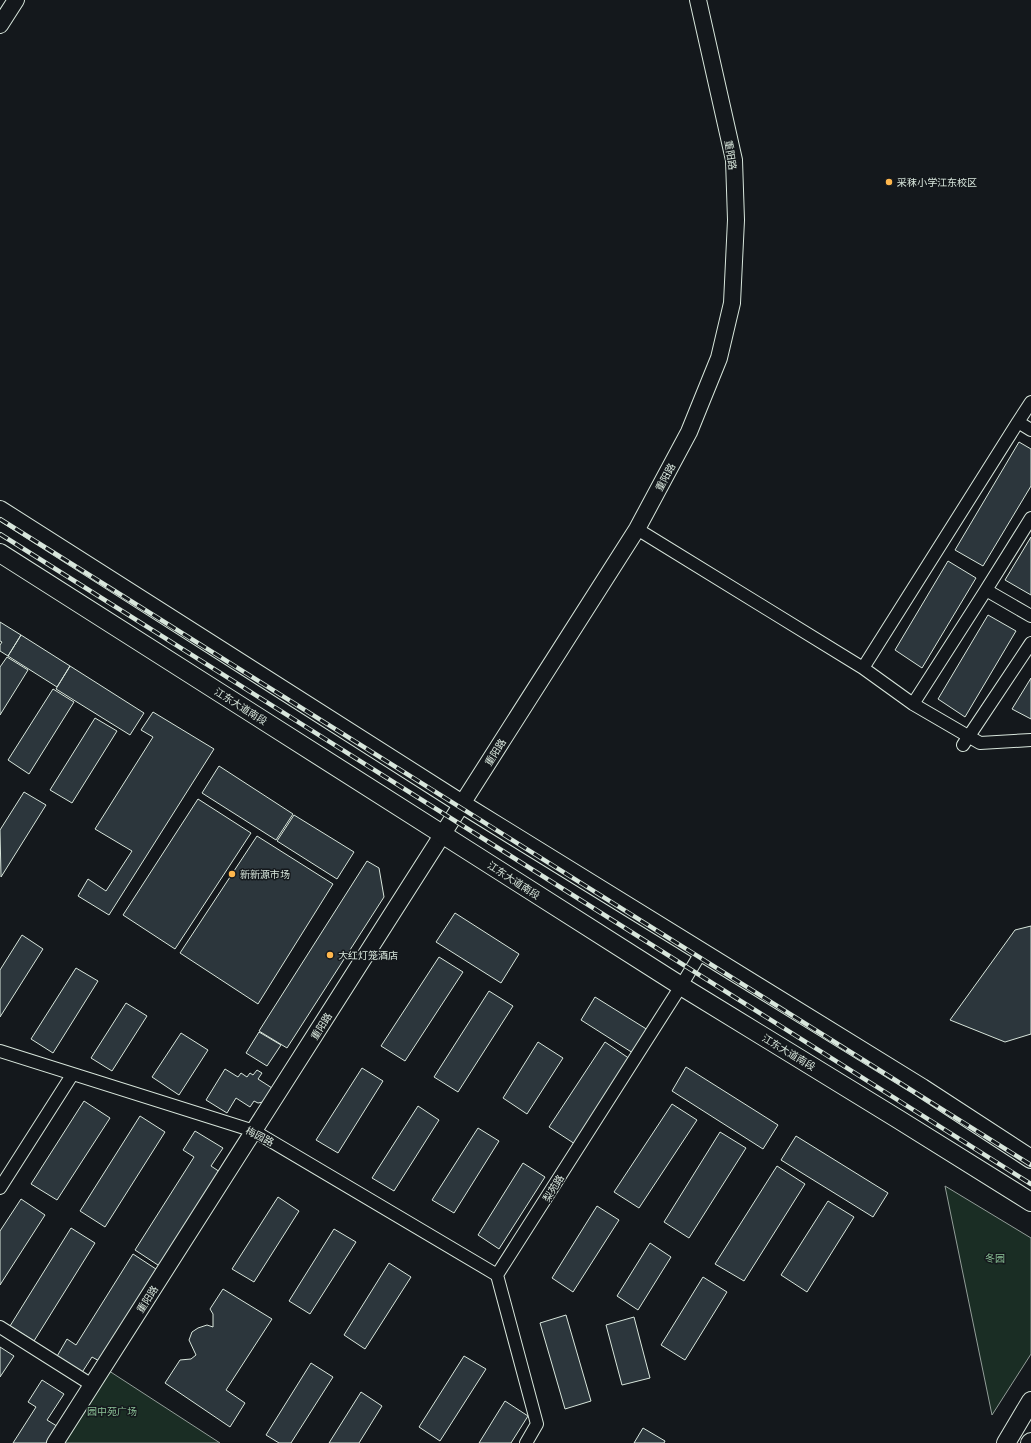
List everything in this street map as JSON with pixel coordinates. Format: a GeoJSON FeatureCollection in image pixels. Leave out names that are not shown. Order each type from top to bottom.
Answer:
{"type":"FeatureCollection","features":[{"type":"Feature","properties":{"kind":"main road"},"geometry":{"type":"LineString","coordinates":[[0,510],[462,804],[915,1084],[1031,1158]]}},
{"type":"Feature","properties":{"kind":"main road","name":"江东大道南段"},"geometry":{"type":"LineString","coordinates":[[0,553],[681,986],[898,1118],[1031,1202]]}},
{"type":"Feature","properties":{"kind":"main road"},"geometry":{"type":"LineString","coordinates":[[1006,1443],[1031,1401]]}},
{"type":"Feature","properties":{"kind":"street"},"geometry":{"type":"LineString","coordinates":[[0,26],[16,0]]}},
{"type":"Feature","properties":{"kind":"street","name":"重阳路"},"geometry":{"type":"LineString","coordinates":[[55,1443],[637,529],[689,432],[719,358],[732,303],[736,220],[734,160],[698,0]]}},
{"type":"Feature","properties":{"kind":"street"},"geometry":{"type":"LineString","coordinates":[[863,668],[1031,402]]}},
{"type":"Feature","properties":{"kind":"street"},"geometry":{"type":"LineString","coordinates":[[1018,422],[1031,430]]}},
{"type":"Feature","properties":{"kind":"street"},"geometry":{"type":"LineString","coordinates":[[913,704],[1031,518]]}},
{"type":"Feature","properties":{"kind":"street"},"geometry":{"type":"LineString","coordinates":[[637,529],[863,668],[966,741],[980,743],[1031,740]]}},
{"type":"Feature","properties":{"kind":"street"},"geometry":{"type":"LineString","coordinates":[[986,590],[1031,616]]}},
{"type":"Feature","properties":{"kind":"street"},"geometry":{"type":"LineString","coordinates":[[966,741],[1031,643]]}},
{"type":"Feature","properties":{"kind":"street","name":"梨苑路"},"geometry":{"type":"LineString","coordinates":[[497,1275],[702,952]]}},
{"type":"Feature","properties":{"kind":"street","name":"梅园路"},"geometry":{"type":"LineString","coordinates":[[0,1051],[72,1075],[254,1131],[497,1275]]}},
{"type":"Feature","properties":{"kind":"street"},"geometry":{"type":"LineString","coordinates":[[0,1188],[72,1075]]}},
{"type":"Feature","properties":{"kind":"street"},"geometry":{"type":"LineString","coordinates":[[497,1275],[537,1424],[526,1443]]}},
{"type":"Feature","properties":{"kind":"street"},"geometry":{"type":"LineString","coordinates":[[0,1327],[92,1385]]}},
{"type":"Feature","properties":{"kind":"green space","name":"冬园"},"geometry":{"type":"Polygon","coordinates":[[[945,1186],[1031,1238],[1031,1354],[992,1415],[945,1186]]]}},
{"type":"Feature","properties":{"kind":"green space","name":"园中苑广场"},"geometry":{"type":"Polygon","coordinates":[[[103,1367],[220,1443],[55,1443],[103,1367]]]}},
{"type":"Feature","properties":{"kind":"building"},"geometry":{"type":"Polygon","coordinates":[[[1019,442],[1031,449],[1031,486],[983,566],[955,550],[1019,442]]]}},
{"type":"Feature","properties":{"kind":"building"},"geometry":{"type":"Polygon","coordinates":[[[1031,537],[1031,595],[1005,580],[1031,537]]]}},
{"type":"Feature","properties":{"kind":"building"},"geometry":{"type":"Polygon","coordinates":[[[948,561],[976,578],[922,668],[895,650],[948,561]]]}},
{"type":"Feature","properties":{"kind":"building"},"geometry":{"type":"Polygon","coordinates":[[[988,615],[1016,631],[965,717],[938,699],[988,615]]]}},
{"type":"Feature","properties":{"kind":"building"},"geometry":{"type":"Polygon","coordinates":[[[0,622],[21,635],[8,656],[0,651],[0,645],[2,642],[0,641],[0,622]]]}},
{"type":"Feature","properties":{"kind":"building"},"geometry":{"type":"Polygon","coordinates":[[[21,635],[70,666],[57,687],[8,656],[21,635]]]}},
{"type":"Feature","properties":{"kind":"building"},"geometry":{"type":"Polygon","coordinates":[[[7,657],[28,670],[0,715],[0,667],[7,657]]]}},
{"type":"Feature","properties":{"kind":"building"},"geometry":{"type":"Polygon","coordinates":[[[70,666],[144,713],[130,735],[56,689],[70,666]]]}},
{"type":"Feature","properties":{"kind":"building"},"geometry":{"type":"Polygon","coordinates":[[[1031,678],[1031,719],[1012,709],[1031,678]]]}},
{"type":"Feature","properties":{"kind":"building"},"geometry":{"type":"Polygon","coordinates":[[[53,689],[74,702],[29,774],[8,760],[53,689]]]}},
{"type":"Feature","properties":{"kind":"building"},"geometry":{"type":"Polygon","coordinates":[[[153,712],[214,749],[109,915],[78,896],[88,879],[106,891],[132,851],[95,829],[153,737],[141,730],[153,712]]]}},
{"type":"Feature","properties":{"kind":"building"},"geometry":{"type":"Polygon","coordinates":[[[95,718],[117,731],[72,803],[50,790],[95,718]]]}},
{"type":"Feature","properties":{"kind":"building"},"geometry":{"type":"Polygon","coordinates":[[[219,766],[293,814],[276,840],[202,793],[219,766]]]}},
{"type":"Feature","properties":{"kind":"building"},"geometry":{"type":"Polygon","coordinates":[[[24,792],[46,805],[1,877],[0,830],[24,792]]]}},
{"type":"Feature","properties":{"kind":"building"},"geometry":{"type":"Polygon","coordinates":[[[198,799],[251,833],[175,949],[123,915],[198,799]]]}},
{"type":"Feature","properties":{"kind":"building"},"geometry":{"type":"Polygon","coordinates":[[[294,815],[354,852],[337,879],[277,841],[294,815]]]}},
{"type":"Feature","properties":{"kind":"building"},"geometry":{"type":"Polygon","coordinates":[[[257,836],[333,884],[258,1004],[180,953],[257,836]]]}},
{"type":"Feature","properties":{"kind":"building"},"geometry":{"type":"Polygon","coordinates":[[[367,861],[379,868],[384,897],[287,1048],[259,1031],[367,861]]]}},
{"type":"Feature","properties":{"kind":"building"},"geometry":{"type":"Polygon","coordinates":[[[455,913],[519,954],[501,983],[436,942],[455,913]]]}},
{"type":"Feature","properties":{"kind":"building"},"geometry":{"type":"Polygon","coordinates":[[[1031,926],[1031,1034],[1005,1042],[950,1020],[1015,930],[1031,926]]]}},
{"type":"Feature","properties":{"kind":"building"},"geometry":{"type":"Polygon","coordinates":[[[22,935],[43,949],[0,1017],[0,970],[22,935]]]}},
{"type":"Feature","properties":{"kind":"building"},"geometry":{"type":"Polygon","coordinates":[[[439,957],[463,972],[405,1061],[381,1046],[439,957]]]}},
{"type":"Feature","properties":{"kind":"building"},"geometry":{"type":"Polygon","coordinates":[[[76,968],[98,981],[53,1053],[31,1039],[76,968]]]}},
{"type":"Feature","properties":{"kind":"building"},"geometry":{"type":"Polygon","coordinates":[[[489,991],[513,1006],[458,1092],[434,1077],[489,991]]]}},
{"type":"Feature","properties":{"kind":"building"},"geometry":{"type":"Polygon","coordinates":[[[595,997],[648,1030],[633,1053],[581,1020],[595,997]]]}},
{"type":"Feature","properties":{"kind":"building"},"geometry":{"type":"Polygon","coordinates":[[[126,1003],[147,1016],[112,1071],[91,1058],[126,1003]]]}},
{"type":"Feature","properties":{"kind":"building"},"geometry":{"type":"Polygon","coordinates":[[[259,1032],[281,1045],[267,1066],[246,1053],[259,1032]]]}},
{"type":"Feature","properties":{"kind":"building"},"geometry":{"type":"Polygon","coordinates":[[[181,1033],[208,1050],[179,1095],[152,1077],[181,1033]]]}},
{"type":"Feature","properties":{"kind":"building"},"geometry":{"type":"Polygon","coordinates":[[[538,1042],[563,1058],[527,1114],[503,1098],[538,1042]]]}},
{"type":"Feature","properties":{"kind":"building"},"geometry":{"type":"Polygon","coordinates":[[[605,1042],[630,1059],[575,1144],[549,1127],[605,1042]]]}},
{"type":"Feature","properties":{"kind":"building"},"geometry":{"type":"Polygon","coordinates":[[[686,1067],[778,1125],[763,1149],[672,1091],[686,1067]]]}},
{"type":"Feature","properties":{"kind":"building"},"geometry":{"type":"Polygon","coordinates":[[[362,1068],[383,1081],[338,1153],[316,1140],[362,1068]]]}},
{"type":"Feature","properties":{"kind":"building"},"geometry":{"type":"Polygon","coordinates":[[[225,1069],[238,1077],[241,1073],[247,1077],[250,1073],[253,1075],[257,1070],[262,1073],[258,1079],[272,1088],[263,1102],[258,1103],[254,1101],[250,1107],[236,1098],[227,1113],[206,1100],[225,1069]]]}},
{"type":"Feature","properties":{"kind":"building"},"geometry":{"type":"Polygon","coordinates":[[[84,1101],[110,1118],[57,1200],[31,1184],[84,1101]]]}},
{"type":"Feature","properties":{"kind":"building"},"geometry":{"type":"Polygon","coordinates":[[[672,1104],[697,1120],[639,1208],[614,1192],[672,1104]]]}},
{"type":"Feature","properties":{"kind":"building"},"geometry":{"type":"Polygon","coordinates":[[[418,1106],[439,1120],[394,1191],[372,1178],[418,1106]]]}},
{"type":"Feature","properties":{"kind":"building"},"geometry":{"type":"Polygon","coordinates":[[[140,1116],[165,1132],[105,1227],[80,1211],[140,1116]]]}},
{"type":"Feature","properties":{"kind":"building"},"geometry":{"type":"Polygon","coordinates":[[[478,1128],[499,1141],[454,1213],[432,1200],[478,1128]]]}},
{"type":"Feature","properties":{"kind":"building"},"geometry":{"type":"Polygon","coordinates":[[[195,1131],[223,1148],[211,1166],[220,1172],[161,1267],[135,1250],[194,1157],[183,1150],[195,1131]]]}},
{"type":"Feature","properties":{"kind":"building"},"geometry":{"type":"Polygon","coordinates":[[[720,1132],[746,1148],[689,1238],[664,1222],[720,1132]]]}},
{"type":"Feature","properties":{"kind":"building"},"geometry":{"type":"Polygon","coordinates":[[[796,1136],[888,1193],[873,1217],[781,1160],[796,1136]]]}},
{"type":"Feature","properties":{"kind":"building"},"geometry":{"type":"Polygon","coordinates":[[[523,1163],[545,1177],[499,1249],[478,1235],[523,1163]]]}},
{"type":"Feature","properties":{"kind":"building"},"geometry":{"type":"Polygon","coordinates":[[[777,1166],[805,1184],[744,1281],[715,1264],[777,1166]]]}},
{"type":"Feature","properties":{"kind":"building"},"geometry":{"type":"Polygon","coordinates":[[[278,1197],[299,1211],[254,1282],[232,1269],[278,1197]]]}},
{"type":"Feature","properties":{"kind":"building"},"geometry":{"type":"Polygon","coordinates":[[[21,1199],[45,1215],[0,1285],[0,1231],[21,1199]]]}},
{"type":"Feature","properties":{"kind":"building"},"geometry":{"type":"Polygon","coordinates":[[[828,1201],[854,1217],[807,1292],[781,1275],[828,1201]]]}},
{"type":"Feature","properties":{"kind":"building"},"geometry":{"type":"Polygon","coordinates":[[[597,1206],[619,1220],[573,1292],[552,1278],[597,1206]]]}},
{"type":"Feature","properties":{"kind":"building"},"geometry":{"type":"Polygon","coordinates":[[[71,1228],[95,1243],[34,1341],[10,1326],[71,1228]]]}},
{"type":"Feature","properties":{"kind":"building"},"geometry":{"type":"Polygon","coordinates":[[[334,1229],[356,1242],[310,1314],[289,1301],[334,1229]]]}},
{"type":"Feature","properties":{"kind":"building"},"geometry":{"type":"Polygon","coordinates":[[[650,1243],[671,1257],[638,1310],[617,1296],[650,1243]]]}},
{"type":"Feature","properties":{"kind":"building"},"geometry":{"type":"Polygon","coordinates":[[[133,1254],[159,1271],[101,1362],[92,1357],[81,1374],[56,1358],[67,1339],[76,1345],[133,1254]]]}},
{"type":"Feature","properties":{"kind":"building"},"geometry":{"type":"Polygon","coordinates":[[[389,1263],[411,1277],[365,1349],[344,1335],[389,1263]]]}},
{"type":"Feature","properties":{"kind":"building"},"geometry":{"type":"Polygon","coordinates":[[[703,1277],[727,1292],[685,1360],[661,1345],[703,1277]]]}},
{"type":"Feature","properties":{"kind":"building"},"geometry":{"type":"Polygon","coordinates":[[[223,1289],[272,1319],[226,1390],[245,1403],[230,1427],[165,1383],[180,1360],[191,1359],[196,1355],[189,1340],[192,1332],[207,1325],[213,1327],[213,1314],[210,1309],[223,1289]]]}},
{"type":"Feature","properties":{"kind":"building"},"geometry":{"type":"Polygon","coordinates":[[[566,1315],[591,1401],[565,1409],[540,1323],[566,1315]]]}},
{"type":"Feature","properties":{"kind":"building"},"geometry":{"type":"Polygon","coordinates":[[[634,1317],[650,1378],[622,1385],[606,1325],[634,1317]]]}},
{"type":"Feature","properties":{"kind":"building"},"geometry":{"type":"Polygon","coordinates":[[[0,1347],[14,1356],[0,1377],[0,1347]]]}},
{"type":"Feature","properties":{"kind":"building"},"geometry":{"type":"Polygon","coordinates":[[[464,1356],[486,1369],[440,1441],[419,1427],[464,1356]]]}},
{"type":"Feature","properties":{"kind":"building"},"geometry":{"type":"Polygon","coordinates":[[[311,1363],[333,1377],[291,1443],[279,1443],[266,1435],[311,1363]]]}},
{"type":"Feature","properties":{"kind":"building"},"geometry":{"type":"Polygon","coordinates":[[[42,1380],[64,1394],[47,1420],[60,1428],[50,1443],[13,1443],[36,1407],[28,1402],[42,1380]]]}},
{"type":"Feature","properties":{"kind":"building"},"geometry":{"type":"Polygon","coordinates":[[[361,1392],[382,1406],[359,1443],[329,1443],[361,1392]]]}},
{"type":"Feature","properties":{"kind":"building"},"geometry":{"type":"Polygon","coordinates":[[[505,1401],[528,1416],[511,1443],[479,1443],[505,1401]]]}},
{"type":"Feature","properties":{"kind":"building"},"geometry":{"type":"Polygon","coordinates":[[[643,1428],[665,1441],[664,1443],[634,1443],[643,1428]]]}},
{"type":"Feature","properties":{"kind":"railway"},"geometry":{"type":"LineString","coordinates":[[0,519],[1031,1165]]}},
{"type":"Feature","properties":{"kind":"railway"},"geometry":{"type":"LineString","coordinates":[[0,534],[1031,1184]]}},
{"type":"Feature","properties":{"kind":"place","name":"采秣小学江东校区"},"geometry":{"type":"Point","coordinates":[889,182]}},
{"type":"Feature","properties":{"kind":"place","name":"新新源市场"},"geometry":{"type":"Point","coordinates":[232,874]}},
{"type":"Feature","properties":{"kind":"place","name":"大红灯笼酒店"},"geometry":{"type":"Point","coordinates":[330,955]}}]}
